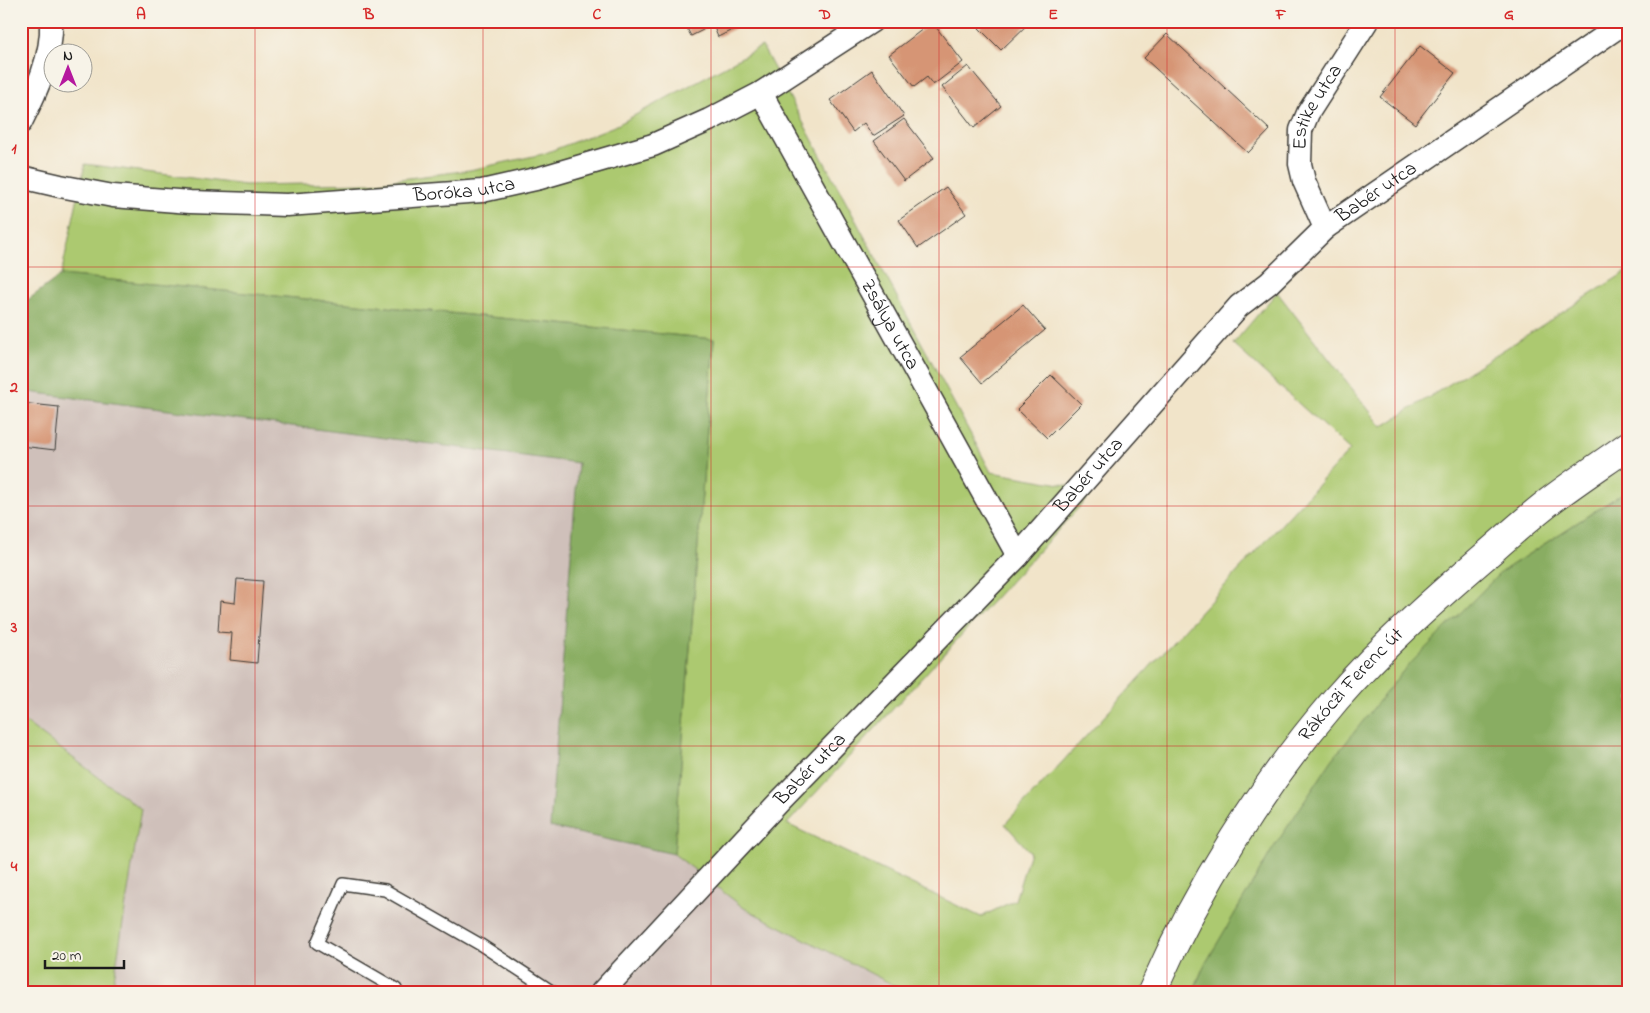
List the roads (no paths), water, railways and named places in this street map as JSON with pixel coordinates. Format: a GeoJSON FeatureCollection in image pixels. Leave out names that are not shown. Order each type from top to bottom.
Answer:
{"type":"FeatureCollection","features":[{"type":"Feature","properties":{"kind":"main road","name":"Rákóczi Ferenc út"},"geometry":{"type":"LineString","coordinates":[[1152,992],[1171,949],[1245,822],[1336,699],[1392,640],[1460,577],[1547,504],[1629,445]]}},
{"type":"Feature","properties":{"kind":"street"},"geometry":{"type":"LineString","coordinates":[[21,122],[34,95],[49,50],[52,21]]}},
{"type":"Feature","properties":{"kind":"street","name":"Boróka utca"},"geometry":{"type":"LineString","coordinates":[[21,177],[113,196],[190,202],[287,205],[482,191],[540,178],[652,145],[709,120],[761,93],[872,21]]}},
{"type":"Feature","properties":{"kind":"street","name":"Estike utca"},"geometry":{"type":"LineString","coordinates":[[1326,228],[1304,181],[1300,164],[1301,130],[1308,112],[1366,21]]}},
{"type":"Feature","properties":{"kind":"street","name":"Babér utca"},"geometry":{"type":"LineString","coordinates":[[602,992],[779,802],[1018,556],[1239,306],[1269,283],[1326,228],[1627,21]]}},
{"type":"Feature","properties":{"kind":"street","name":"Zsálya utca"},"geometry":{"type":"LineString","coordinates":[[761,93],[1018,556]]}},
{"type":"Feature","properties":{"kind":"lane"},"geometry":{"type":"LineString","coordinates":[[396,988],[317,943],[343,884],[385,890],[481,945],[553,992]]}}]}
